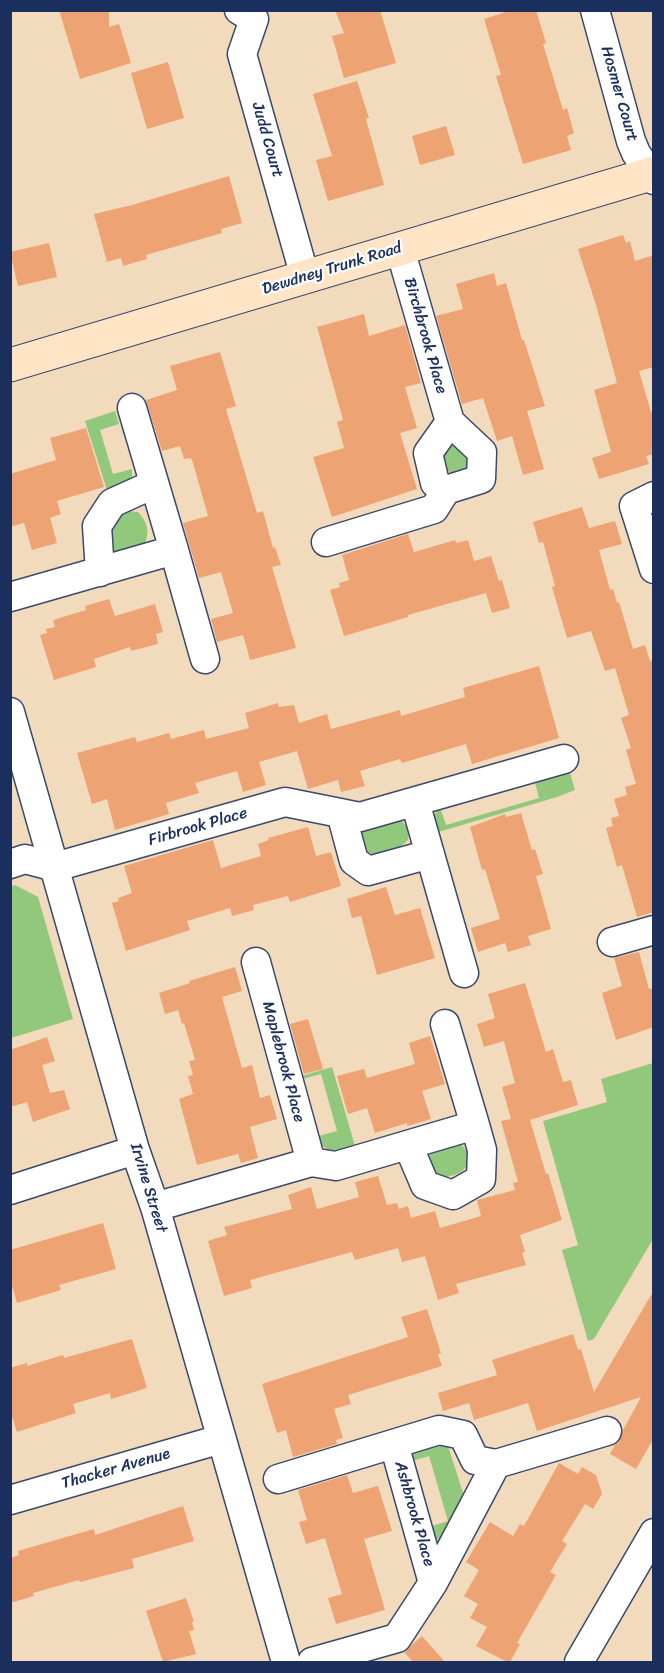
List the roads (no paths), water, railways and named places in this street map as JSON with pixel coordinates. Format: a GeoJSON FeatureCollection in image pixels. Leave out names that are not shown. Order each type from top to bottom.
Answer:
{"type":"FeatureCollection","features":[{"type":"Feature","properties":{"kind":"main road","name":"Dewdney Trunk Road"},"geometry":{"type":"LineString","coordinates":[[10,364],[652,176]]}},
{"type":"Feature","properties":{"kind":"street","name":"Judd Court"},"geometry":{"type":"LineString","coordinates":[[239,10],[254,19],[242,54],[305,277]]}},
{"type":"Feature","properties":{"kind":"street","name":"Hosmer Court"},"geometry":{"type":"LineString","coordinates":[[595,10],[631,141],[652,176]]}},
{"type":"Feature","properties":{"kind":"street","name":"Birchbrook Place"},"geometry":{"type":"LineString","coordinates":[[400,249],[450,422]]}},
{"type":"Feature","properties":{"kind":"street"},"geometry":{"type":"LineString","coordinates":[[132,408],[205,659]]}},
{"type":"Feature","properties":{"kind":"street"},"geometry":{"type":"LineString","coordinates":[[326,542],[434,508],[446,490],[481,479],[482,452],[450,422],[428,453],[435,483],[446,490]]}},
{"type":"Feature","properties":{"kind":"street"},"geometry":{"type":"LineString","coordinates":[[100,572],[96,526],[111,503],[154,484]]}},
{"type":"Feature","properties":{"kind":"street"},"geometry":{"type":"LineString","coordinates":[[654,496],[634,506],[654,569]]}},
{"type":"Feature","properties":{"kind":"street"},"geometry":{"type":"LineString","coordinates":[[10,597],[174,550]]}},
{"type":"Feature","properties":{"kind":"street","name":"Irvine Street"},"geometry":{"type":"LineString","coordinates":[[10,712],[135,1150],[155,1207],[286,1662]]}},
{"type":"Feature","properties":{"kind":"street","name":"Firbrook Place"},"geometry":{"type":"LineString","coordinates":[[55,867],[285,802],[360,817],[564,759]]}},
{"type":"Feature","properties":{"kind":"street"},"geometry":{"type":"LineString","coordinates":[[415,802],[464,973]]}},
{"type":"Feature","properties":{"kind":"street"},"geometry":{"type":"LineString","coordinates":[[341,813],[354,861],[368,872],[430,854]]}},
{"type":"Feature","properties":{"kind":"street"},"geometry":{"type":"LineString","coordinates":[[10,864],[25,859],[55,867]]}},
{"type":"Feature","properties":{"kind":"street"},"geometry":{"type":"LineString","coordinates":[[612,942],[654,930]]}},
{"type":"Feature","properties":{"kind":"street","name":"Maplebrook Place"},"geometry":{"type":"LineString","coordinates":[[256,962],[311,1162]]}},
{"type":"Feature","properties":{"kind":"street"},"geometry":{"type":"LineString","coordinates":[[408,1145],[425,1185],[453,1194],[481,1179],[482,1150],[445,1024]]}},
{"type":"Feature","properties":{"kind":"street"},"geometry":{"type":"LineString","coordinates":[[155,1207],[311,1162],[336,1166],[475,1125]]}},
{"type":"Feature","properties":{"kind":"street"},"geometry":{"type":"LineString","coordinates":[[10,1190],[135,1150]]}},
{"type":"Feature","properties":{"kind":"street","name":"Ashbrook Place"},"geometry":{"type":"LineString","coordinates":[[278,1479],[439,1430],[463,1435],[475,1460],[496,1464],[433,1583],[398,1638],[312,1662]]}},
{"type":"Feature","properties":{"kind":"street"},"geometry":{"type":"LineString","coordinates":[[496,1464],[607,1431]]}},
{"type":"Feature","properties":{"kind":"street","name":"Thacker Avenue"},"geometry":{"type":"LineString","coordinates":[[10,1500],[221,1439]]}},
{"type":"Feature","properties":{"kind":"street","name":"Ashbrook Place"},"geometry":{"type":"LineString","coordinates":[[394,1444],[433,1583]]}},
{"type":"Feature","properties":{"kind":"street"},"geometry":{"type":"LineString","coordinates":[[579,1662],[654,1533]]}}]}
